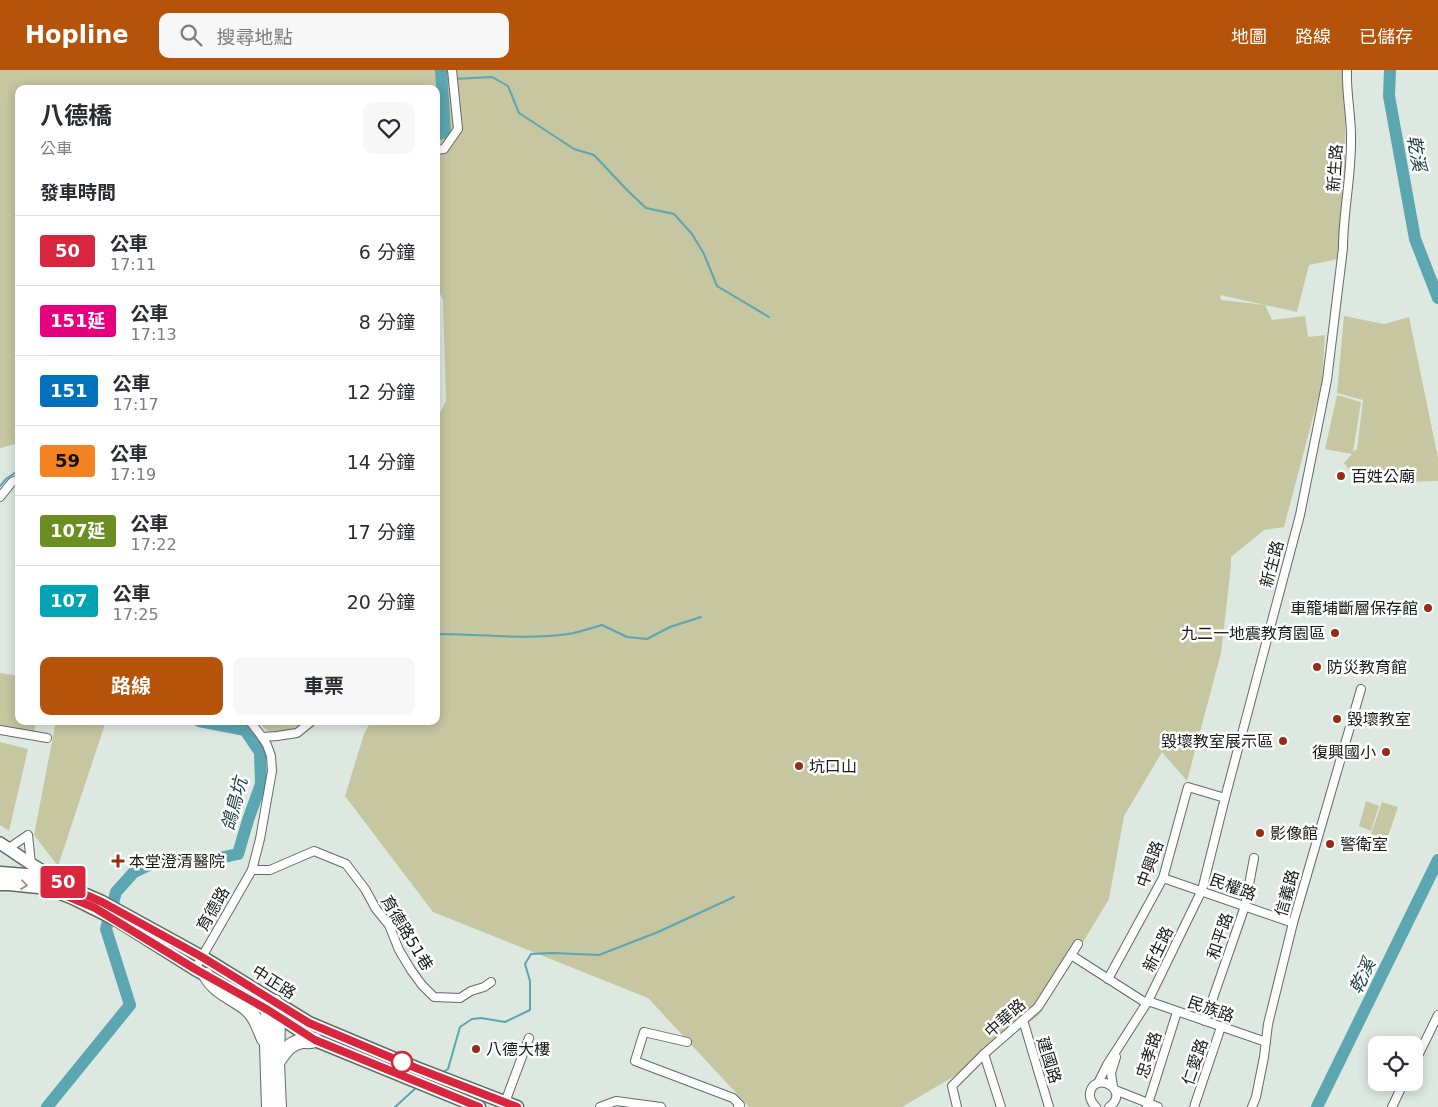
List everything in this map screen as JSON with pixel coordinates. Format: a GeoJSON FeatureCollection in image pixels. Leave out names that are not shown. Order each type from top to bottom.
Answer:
{"type":"FeatureCollection","features":[{"type":"Feature","properties":{"kind":"highway"},"geometry":{"type":"LineString","coordinates":[[200,972],[214,986],[252,1014],[267,1045]]}},
{"type":"Feature","properties":{"kind":"highway"},"geometry":{"type":"LineString","coordinates":[[269,1107],[267,1045],[273,1010]]}},
{"type":"Feature","properties":{"kind":"highway"},"geometry":{"type":"LineString","coordinates":[[273,1010],[279,1107]]}},
{"type":"Feature","properties":{"kind":"highway"},"geometry":{"type":"LineString","coordinates":[[277,1063],[285,1050],[291,1046],[302,1041],[315,1040]]}},
{"type":"Feature","properties":{"kind":"main road"},"geometry":{"type":"LineString","coordinates":[[0,873],[51,883],[74,898],[101,906],[118,916]]}},
{"type":"Feature","properties":{"kind":"main road"},"geometry":{"type":"LineString","coordinates":[[0,884],[51,883]]}},
{"type":"Feature","properties":{"kind":"main road","name":"中正路"},"geometry":{"type":"LineString","coordinates":[[118,916],[202,957],[315,1040],[479,1107]]}},
{"type":"Feature","properties":{"kind":"main road","name":"中正路"},"geometry":{"type":"LineString","coordinates":[[118,916],[200,972],[273,1010],[508,1105]]}},
{"type":"Feature","properties":{"kind":"street"},"geometry":{"type":"LineString","coordinates":[[440,150],[444,149],[458,129],[452,70]]}},
{"type":"Feature","properties":{"kind":"street","name":"新生路"},"geometry":{"type":"LineString","coordinates":[[1096,1107],[1091,1101],[1090,1092],[1098,1083],[1107,1065],[1147,1002],[1202,890],[1300,515],[1327,380],[1343,248],[1351,136],[1346,86],[1347,70]]}},
{"type":"Feature","properties":{"kind":"street"},"geometry":{"type":"LineString","coordinates":[[2,495],[15,481]]}},
{"type":"Feature","properties":{"kind":"street","name":"信義路"},"geometry":{"type":"LineString","coordinates":[[1252,1107],[1256,1097],[1268,1024],[1293,923],[1362,689]]}},
{"type":"Feature","properties":{"kind":"street","name":"育德路"},"geometry":{"type":"LineString","coordinates":[[200,972],[202,957],[252,870],[260,839],[272,772],[268,746],[253,725]]}},
{"type":"Feature","properties":{"kind":"street"},"geometry":{"type":"LineString","coordinates":[[262,737],[297,733],[307,725]]}},
{"type":"Feature","properties":{"kind":"street"},"geometry":{"type":"LineString","coordinates":[[0,730],[47,738]]}},
{"type":"Feature","properties":{"kind":"street","name":"中興路"},"geometry":{"type":"LineString","coordinates":[[1108,979],[1163,878],[1188,787],[1225,798]]}},
{"type":"Feature","properties":{"kind":"street"},"geometry":{"type":"LineString","coordinates":[[3,846],[28,835],[31,864]]}},
{"type":"Feature","properties":{"kind":"street"},"geometry":{"type":"LineString","coordinates":[[3,846],[31,864],[51,883]]}},
{"type":"Feature","properties":{"kind":"street","name":"育德路51巷"},"geometry":{"type":"LineString","coordinates":[[252,870],[270,870],[314,851],[346,864],[389,925],[399,950],[411,970],[422,986],[434,997],[460,998],[491,982]]}},
{"type":"Feature","properties":{"kind":"street","name":"和平路"},"geometry":{"type":"LineString","coordinates":[[1205,1021],[1245,906],[1254,858]]}},
{"type":"Feature","properties":{"kind":"street","name":"民權路"},"geometry":{"type":"LineString","coordinates":[[1163,878],[1293,923]]}},
{"type":"Feature","properties":{"kind":"street","name":"中華路"},"geometry":{"type":"LineString","coordinates":[[957,1107],[952,1086],[984,1054],[1038,1007],[1078,944]]}},
{"type":"Feature","properties":{"kind":"street","name":"民族路"},"geometry":{"type":"LineString","coordinates":[[1071,955],[1147,1002],[1266,1042]]}},
{"type":"Feature","properties":{"kind":"street","name":"忠孝路"},"geometry":{"type":"LineString","coordinates":[[1147,1105],[1177,1012]]}},
{"type":"Feature","properties":{"kind":"street"},"geometry":{"type":"LineString","coordinates":[[1423,1046],[1438,1015]]}},
{"type":"Feature","properties":{"kind":"street","name":"建國路"},"geometry":{"type":"LineString","coordinates":[[1023,1020],[1049,1107]]}},
{"type":"Feature","properties":{"kind":"street","name":"仁愛路"},"geometry":{"type":"LineString","coordinates":[[1194,1107],[1221,1027]]}},
{"type":"Feature","properties":{"kind":"street"},"geometry":{"type":"LineString","coordinates":[[687,1042],[644,1032],[635,1061],[733,1098],[740,1105],[738,1107]]}},
{"type":"Feature","properties":{"kind":"street"},"geometry":{"type":"LineString","coordinates":[[508,1105],[529,1038]]}},
{"type":"Feature","properties":{"kind":"street","name":"新生路"},"geometry":{"type":"LineString","coordinates":[[1110,1107],[1116,1098],[1111,1073],[1122,1042]]}},
{"type":"Feature","properties":{"kind":"street"},"geometry":{"type":"LineString","coordinates":[[984,1054],[1000,1107]]}},
{"type":"Feature","properties":{"kind":"street"},"geometry":{"type":"LineString","coordinates":[[1098,1083],[1106,1083],[1114,1089],[1147,1105],[1158,1107]]}},
{"type":"Feature","properties":{"kind":"street"},"geometry":{"type":"LineString","coordinates":[[1392,1107],[1400,1091]]}},
{"type":"Feature","properties":{"kind":"street"},"geometry":{"type":"LineString","coordinates":[[600,1107],[616,1101],[661,1107]]}},
{"type":"Feature","properties":{"kind":"green space"},"geometry":{"type":"Polygon","coordinates":[[[0,70],[1345,70],[1345,184],[1338,259],[1309,265],[1297,312],[1220,295],[1221,300],[1265,305],[1272,320],[1305,316],[1308,337],[1325,335],[1322,383],[1284,527],[1264,530],[1231,557],[1221,653],[1187,781],[1162,752],[1124,816],[1109,899],[1039,1015],[963,1071],[902,1107],[749,1107],[648,998],[433,912],[345,796],[364,734],[369,725],[440,725],[440,413],[446,401],[443,300],[440,294],[440,85],[15,85],[15,444],[0,448],[0,70]]]}},
{"type":"Feature","properties":{"kind":"green space"},"geometry":{"type":"Polygon","coordinates":[[[1344,316],[1384,324],[1409,317],[1438,458],[1438,481],[1367,483],[1366,479],[1356,478],[1344,463],[1352,454],[1325,449],[1337,395],[1361,402],[1353,452],[1357,449],[1363,400],[1337,393],[1344,316]]]}},
{"type":"Feature","properties":{"kind":"green space"},"geometry":{"type":"Polygon","coordinates":[[[0,673],[15,675],[15,725],[35,725],[34,732],[0,726],[0,673]]]}},
{"type":"Feature","properties":{"kind":"green space"},"geometry":{"type":"Polygon","coordinates":[[[55,725],[105,725],[58,866],[34,835],[55,725]]]}},
{"type":"Feature","properties":{"kind":"green space"},"geometry":{"type":"Polygon","coordinates":[[[299,725],[284,731],[274,732],[265,729],[263,726],[299,725]]]}},
{"type":"Feature","properties":{"kind":"green space"},"geometry":{"type":"Polygon","coordinates":[[[0,742],[28,749],[9,831],[0,825],[0,742]]]}},
{"type":"Feature","properties":{"kind":"green space"},"geometry":{"type":"Polygon","coordinates":[[[1366,801],[1379,806],[1371,831],[1359,826],[1366,801]]]}},
{"type":"Feature","properties":{"kind":"green space"},"geometry":{"type":"Polygon","coordinates":[[[1382,802],[1398,807],[1387,839],[1371,834],[1382,802]]]}},
{"type":"Feature","properties":{"kind":"waterway","name":"鴿鳥坑"},"geometry":{"type":"LineString","coordinates":[[440,134],[445,132],[441,70]]}},
{"type":"Feature","properties":{"kind":"waterway","name":"乾溪"},"geometry":{"type":"LineString","coordinates":[[1390,70],[1389,96],[1415,239],[1438,298]]}},
{"type":"Feature","properties":{"kind":"waterway"},"geometry":{"type":"LineString","coordinates":[[454,79],[492,77],[508,86],[519,113],[574,149],[594,155],[646,208],[674,214],[692,234],[704,254],[717,286],[769,317]]}},
{"type":"Feature","properties":{"kind":"waterway"},"geometry":{"type":"LineString","coordinates":[[442,79],[450,79]]}},
{"type":"Feature","properties":{"kind":"waterway"},"geometry":{"type":"LineString","coordinates":[[0,486],[15,473]]}},
{"type":"Feature","properties":{"kind":"waterway"},"geometry":{"type":"LineString","coordinates":[[440,634],[519,637],[552,636],[602,625],[627,637],[647,639],[670,627],[701,617]]}},
{"type":"Feature","properties":{"kind":"waterway","name":"鴿鳥坑"},"geometry":{"type":"LineString","coordinates":[[47,1107],[130,1005],[106,929],[116,892],[134,872],[164,858],[214,859],[238,854],[261,784],[260,752],[245,730],[219,725]]}},
{"type":"Feature","properties":{"kind":"waterway","name":"乾溪"},"geometry":{"type":"LineString","coordinates":[[1317,1107],[1438,860]]}},
{"type":"Feature","properties":{"kind":"waterway"},"geometry":{"type":"LineString","coordinates":[[443,1072],[448,1069],[460,1027],[472,1019],[481,1018],[505,1022],[530,1010],[530,981],[525,964],[531,954],[599,955],[658,932],[734,897]]}},
{"type":"Feature","properties":{"kind":"waterway"},"geometry":{"type":"LineString","coordinates":[[395,1107],[417,1087]]}},
{"type":"Feature","properties":{"kind":"bus line","name":"50"},"geometry":{"type":"LineString","coordinates":[[479,1107],[315,1040],[117,920],[74,898],[48,888],[54,877],[202,957],[309,1023],[416,1068],[517,1107]]}},
{"type":"Feature","properties":{"kind":"place","name":"百姓公廟"},"geometry":{"type":"Point","coordinates":[1341,476]}},
{"type":"Feature","properties":{"kind":"place","name":"車籠埔斷層保存館"},"geometry":{"type":"Point","coordinates":[1428,608]}},
{"type":"Feature","properties":{"kind":"place","name":"九二一地震教育園區"},"geometry":{"type":"Point","coordinates":[1335,633]}},
{"type":"Feature","properties":{"kind":"place","name":"防災教育館"},"geometry":{"type":"Point","coordinates":[1317,667]}},
{"type":"Feature","properties":{"kind":"place","name":"毀壞教室"},"geometry":{"type":"Point","coordinates":[1337,719]}},
{"type":"Feature","properties":{"kind":"place","name":"毀壞教室展示區"},"geometry":{"type":"Point","coordinates":[1283,741]}},
{"type":"Feature","properties":{"kind":"place","name":"復興國小"},"geometry":{"type":"Point","coordinates":[1386,752]}},
{"type":"Feature","properties":{"kind":"place","name":"坑口山"},"geometry":{"type":"Point","coordinates":[799,766]}},
{"type":"Feature","properties":{"kind":"place","name":"影像館"},"geometry":{"type":"Point","coordinates":[1260,833]}},
{"type":"Feature","properties":{"kind":"place","name":"警衛室"},"geometry":{"type":"Point","coordinates":[1330,844]}},
{"type":"Feature","properties":{"kind":"place","name":"本堂澄清醫院"},"geometry":{"type":"Point","coordinates":[118,861]}},
{"type":"Feature","properties":{"kind":"place","name":"八德大樓"},"geometry":{"type":"Point","coordinates":[476,1049]}}]}
